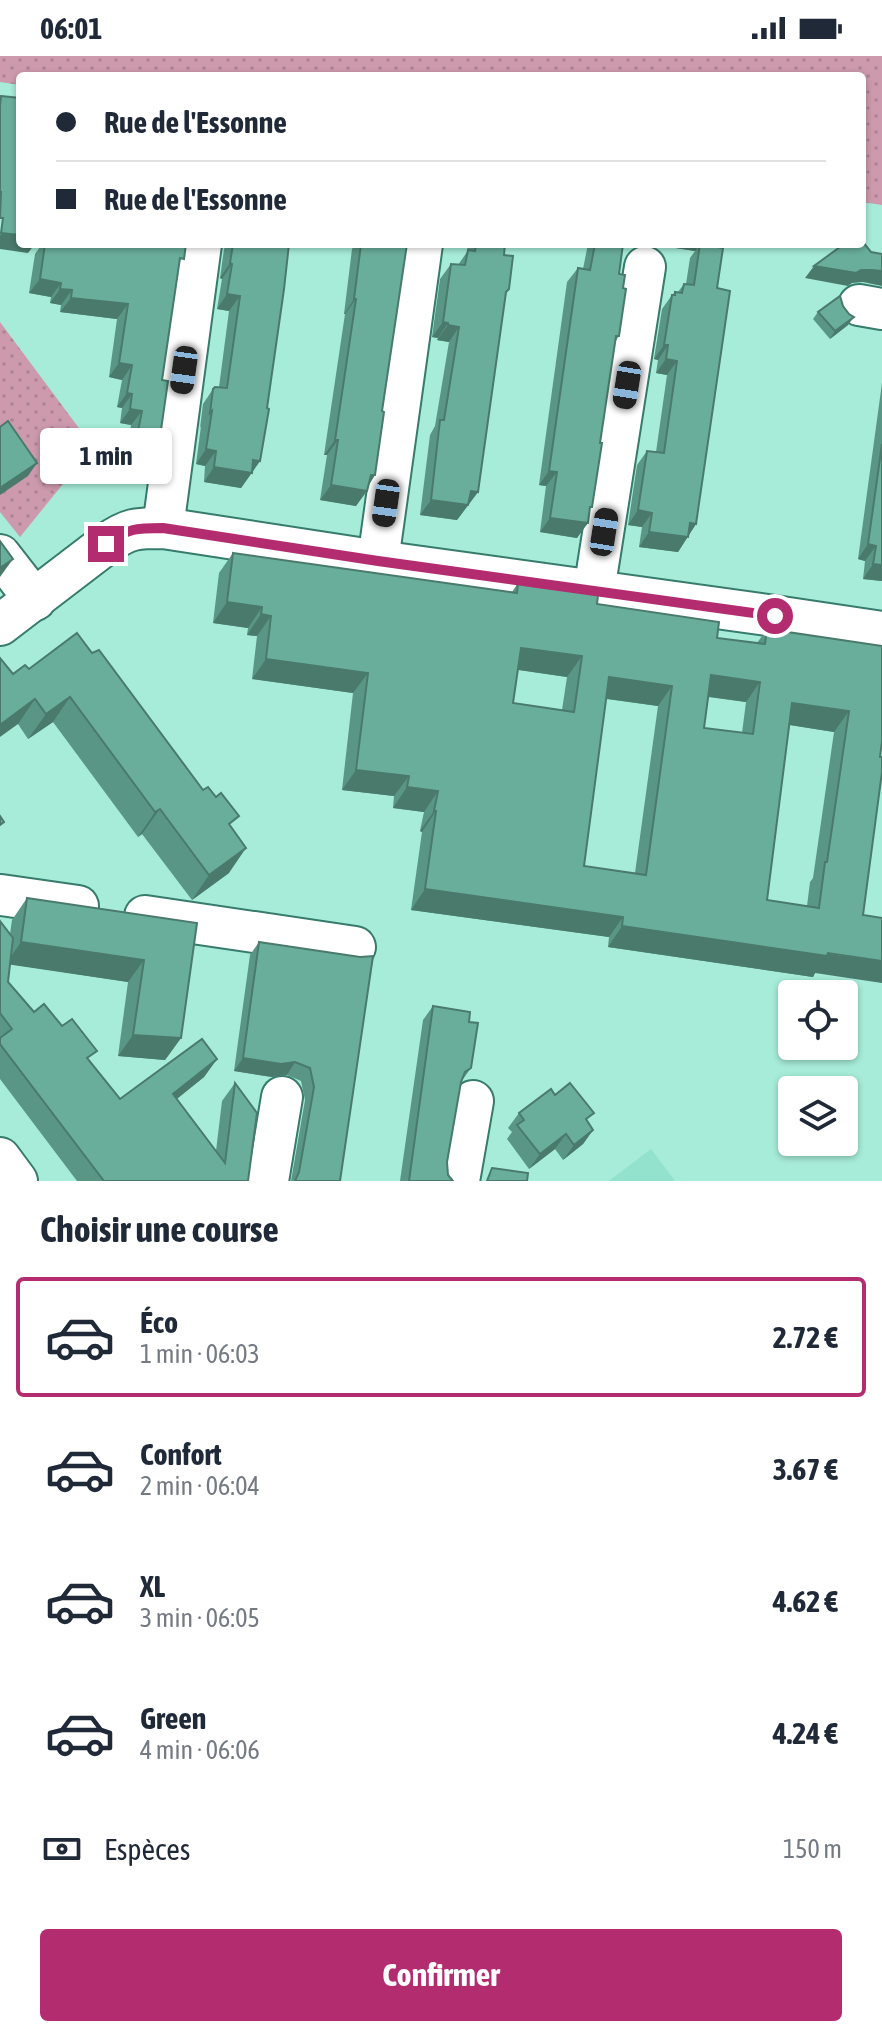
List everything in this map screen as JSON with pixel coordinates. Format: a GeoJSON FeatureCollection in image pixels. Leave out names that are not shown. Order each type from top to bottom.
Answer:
{"type":"FeatureCollection","features":[{"type":"Feature","properties":{"kind":"street"},"geometry":{"type":"LineString","coordinates":[[163,528],[200,248]]}},
{"type":"Feature","properties":{"kind":"street"},"geometry":{"type":"LineString","coordinates":[[378,561],[421,248]]}},
{"type":"Feature","properties":{"kind":"street"},"geometry":{"type":"LineString","coordinates":[[594,591],[645,267]]}},
{"type":"Feature","properties":{"kind":"street"},"geometry":{"type":"LineString","coordinates":[[0,625],[123,532],[163,528],[882,632]]}},
{"type":"Feature","properties":{"kind":"street"},"geometry":{"type":"LineString","coordinates":[[0,555],[35,600]]}},
{"type":"Feature","properties":{"kind":"street"},"geometry":{"type":"LineString","coordinates":[[1,895],[355,947]]}},
{"type":"Feature","properties":{"kind":"street"},"geometry":{"type":"LineString","coordinates":[[268,1181],[282,1097]]}},
{"type":"Feature","properties":{"kind":"street"},"geometry":{"type":"LineString","coordinates":[[459,1181],[473,1101]]}},
{"type":"Feature","properties":{"kind":"street"},"geometry":{"type":"LineString","coordinates":[[0,1158],[17,1181]]}},
{"type":"Feature","properties":{"kind":"shaded area"},"geometry":{"type":"Polygon","coordinates":[[[0,56],[882,56],[882,205],[866,203],[866,72],[16,72],[16,84],[0,82],[0,56]]]}},
{"type":"Feature","properties":{"kind":"shaded area"},"geometry":{"type":"Polygon","coordinates":[[[0,322],[93,447],[20,537],[0,512],[0,322]]]}},
{"type":"Feature","properties":{"kind":"shaded area"},"geometry":{"type":"Polygon","coordinates":[[[651,1149],[675,1181],[609,1181],[651,1149]]]}},
{"type":"Feature","properties":{"kind":"building"},"geometry":{"type":"Polygon","coordinates":[[[1,96],[16,98],[16,235],[1,233],[1,96]]]}},
{"type":"Feature","properties":{"kind":"building"},"geometry":{"type":"Polygon","coordinates":[[[866,246],[871,252],[882,254],[882,271],[861,270],[856,273],[814,266],[839,248],[866,246]]]}},
{"type":"Feature","properties":{"kind":"building"},"geometry":{"type":"Polygon","coordinates":[[[44,248],[185,248],[184,259],[180,258],[162,380],[168,381],[158,451],[151,457],[137,436],[142,411],[130,409],[132,394],[127,393],[132,365],[119,363],[128,304],[71,298],[72,290],[60,289],[61,283],[40,279],[44,248]]]}},
{"type":"Feature","properties":{"kind":"building"},"geometry":{"type":"Polygon","coordinates":[[[232,248],[289,248],[269,409],[260,461],[253,460],[252,473],[214,467],[216,451],[206,449],[213,389],[227,388],[240,296],[227,294],[232,248]]]}},
{"type":"Feature","properties":{"kind":"building"},"geometry":{"type":"Polygon","coordinates":[[[360,248],[406,248],[375,475],[371,475],[367,491],[331,485],[360,248]]]}},
{"type":"Feature","properties":{"kind":"building"},"geometry":{"type":"Polygon","coordinates":[[[475,248],[505,248],[504,255],[513,256],[478,492],[471,491],[468,505],[431,500],[440,420],[444,420],[459,327],[443,322],[451,264],[465,265],[468,250],[475,251],[475,248]]]}},
{"type":"Feature","properties":{"kind":"building"},"geometry":{"type":"Polygon","coordinates":[[[594,248],[622,248],[619,274],[625,275],[623,288],[626,289],[588,523],[550,518],[557,472],[549,471],[578,268],[590,270],[594,248]]]}},
{"type":"Feature","properties":{"kind":"building"},"geometry":{"type":"Polygon","coordinates":[[[699,248],[723,248],[717,288],[730,291],[696,524],[690,523],[688,537],[649,532],[652,513],[638,510],[647,451],[664,453],[677,361],[666,359],[668,345],[664,345],[672,295],[682,293],[684,284],[694,285],[699,248]]]}},
{"type":"Feature","properties":{"kind":"building"},"geometry":{"type":"Polygon","coordinates":[[[840,296],[843,306],[854,317],[835,331],[818,312],[840,296]]]}},
{"type":"Feature","properties":{"kind":"building"},"geometry":{"type":"Polygon","coordinates":[[[8,421],[37,463],[0,488],[0,427],[8,421]]]}},
{"type":"Feature","properties":{"kind":"building"},"geometry":{"type":"Polygon","coordinates":[[[882,444],[882,565],[873,564],[876,546],[868,544],[882,444]]]}},
{"type":"Feature","properties":{"kind":"building"},"geometry":{"type":"Polygon","coordinates":[[[0,541],[13,559],[0,568],[0,541]]]}},
{"type":"Feature","properties":{"kind":"building"},"geometry":{"type":"Polygon","coordinates":[[[233,553],[517,593],[518,583],[598,595],[597,604],[719,622],[717,638],[765,644],[767,629],[882,646],[882,772],[863,915],[882,918],[882,961],[622,926],[623,917],[425,889],[438,791],[407,787],[409,776],[356,770],[368,673],[266,659],[271,616],[261,614],[262,607],[227,602],[233,553]],[[521,648],[513,703],[574,712],[582,656],[521,648]],[[711,675],[704,728],[753,734],[760,682],[711,675]],[[609,677],[584,866],[646,875],[672,686],[609,677]],[[792,703],[767,900],[819,908],[849,711],[792,703]]]}},
{"type":"Feature","properties":{"kind":"building"},"geometry":{"type":"Polygon","coordinates":[[[77,633],[92,653],[99,650],[203,790],[208,787],[216,797],[221,793],[239,816],[229,824],[246,848],[209,875],[160,809],[155,812],[70,697],[46,714],[35,699],[0,725],[0,658],[13,674],[25,665],[29,669],[77,633]]]}},
{"type":"Feature","properties":{"kind":"building"},"geometry":{"type":"Polygon","coordinates":[[[27,898],[197,923],[181,1038],[133,1035],[144,960],[21,942],[27,898]]]}},
{"type":"Feature","properties":{"kind":"building"},"geometry":{"type":"Polygon","coordinates":[[[0,921],[13,938],[8,982],[34,1012],[44,1004],[62,1026],[72,1019],[97,1051],[87,1058],[120,1099],[202,1039],[217,1059],[173,1094],[225,1163],[235,1083],[257,1113],[248,1181],[104,1181],[0,1044],[0,1038],[12,1029],[0,1013],[0,921]]]}},
{"type":"Feature","properties":{"kind":"building"},"geometry":{"type":"Polygon","coordinates":[[[259,942],[360,957],[373,956],[340,1181],[295,1181],[314,1087],[310,1068],[295,1062],[281,1064],[243,1058],[259,942]]]}},
{"type":"Feature","properties":{"kind":"building"},"geometry":{"type":"Polygon","coordinates":[[[433,1006],[470,1012],[469,1022],[478,1023],[471,1068],[465,1072],[461,1082],[447,1162],[448,1175],[453,1181],[409,1181],[433,1006]]]}},
{"type":"Feature","properties":{"kind":"building"},"geometry":{"type":"Polygon","coordinates":[[[570,1083],[594,1113],[586,1119],[593,1130],[574,1145],[566,1134],[540,1154],[517,1125],[524,1120],[519,1113],[551,1089],[555,1095],[570,1083]]]}},
{"type":"Feature","properties":{"kind":"building"},"geometry":{"type":"Polygon","coordinates":[[[492,1168],[528,1173],[527,1181],[487,1181],[492,1168]]]}},
{"type":"Feature","properties":{"kind":"route"},"geometry":{"type":"LineString","coordinates":[[106,544],[123,532],[163,528],[775,616]]}}]}
